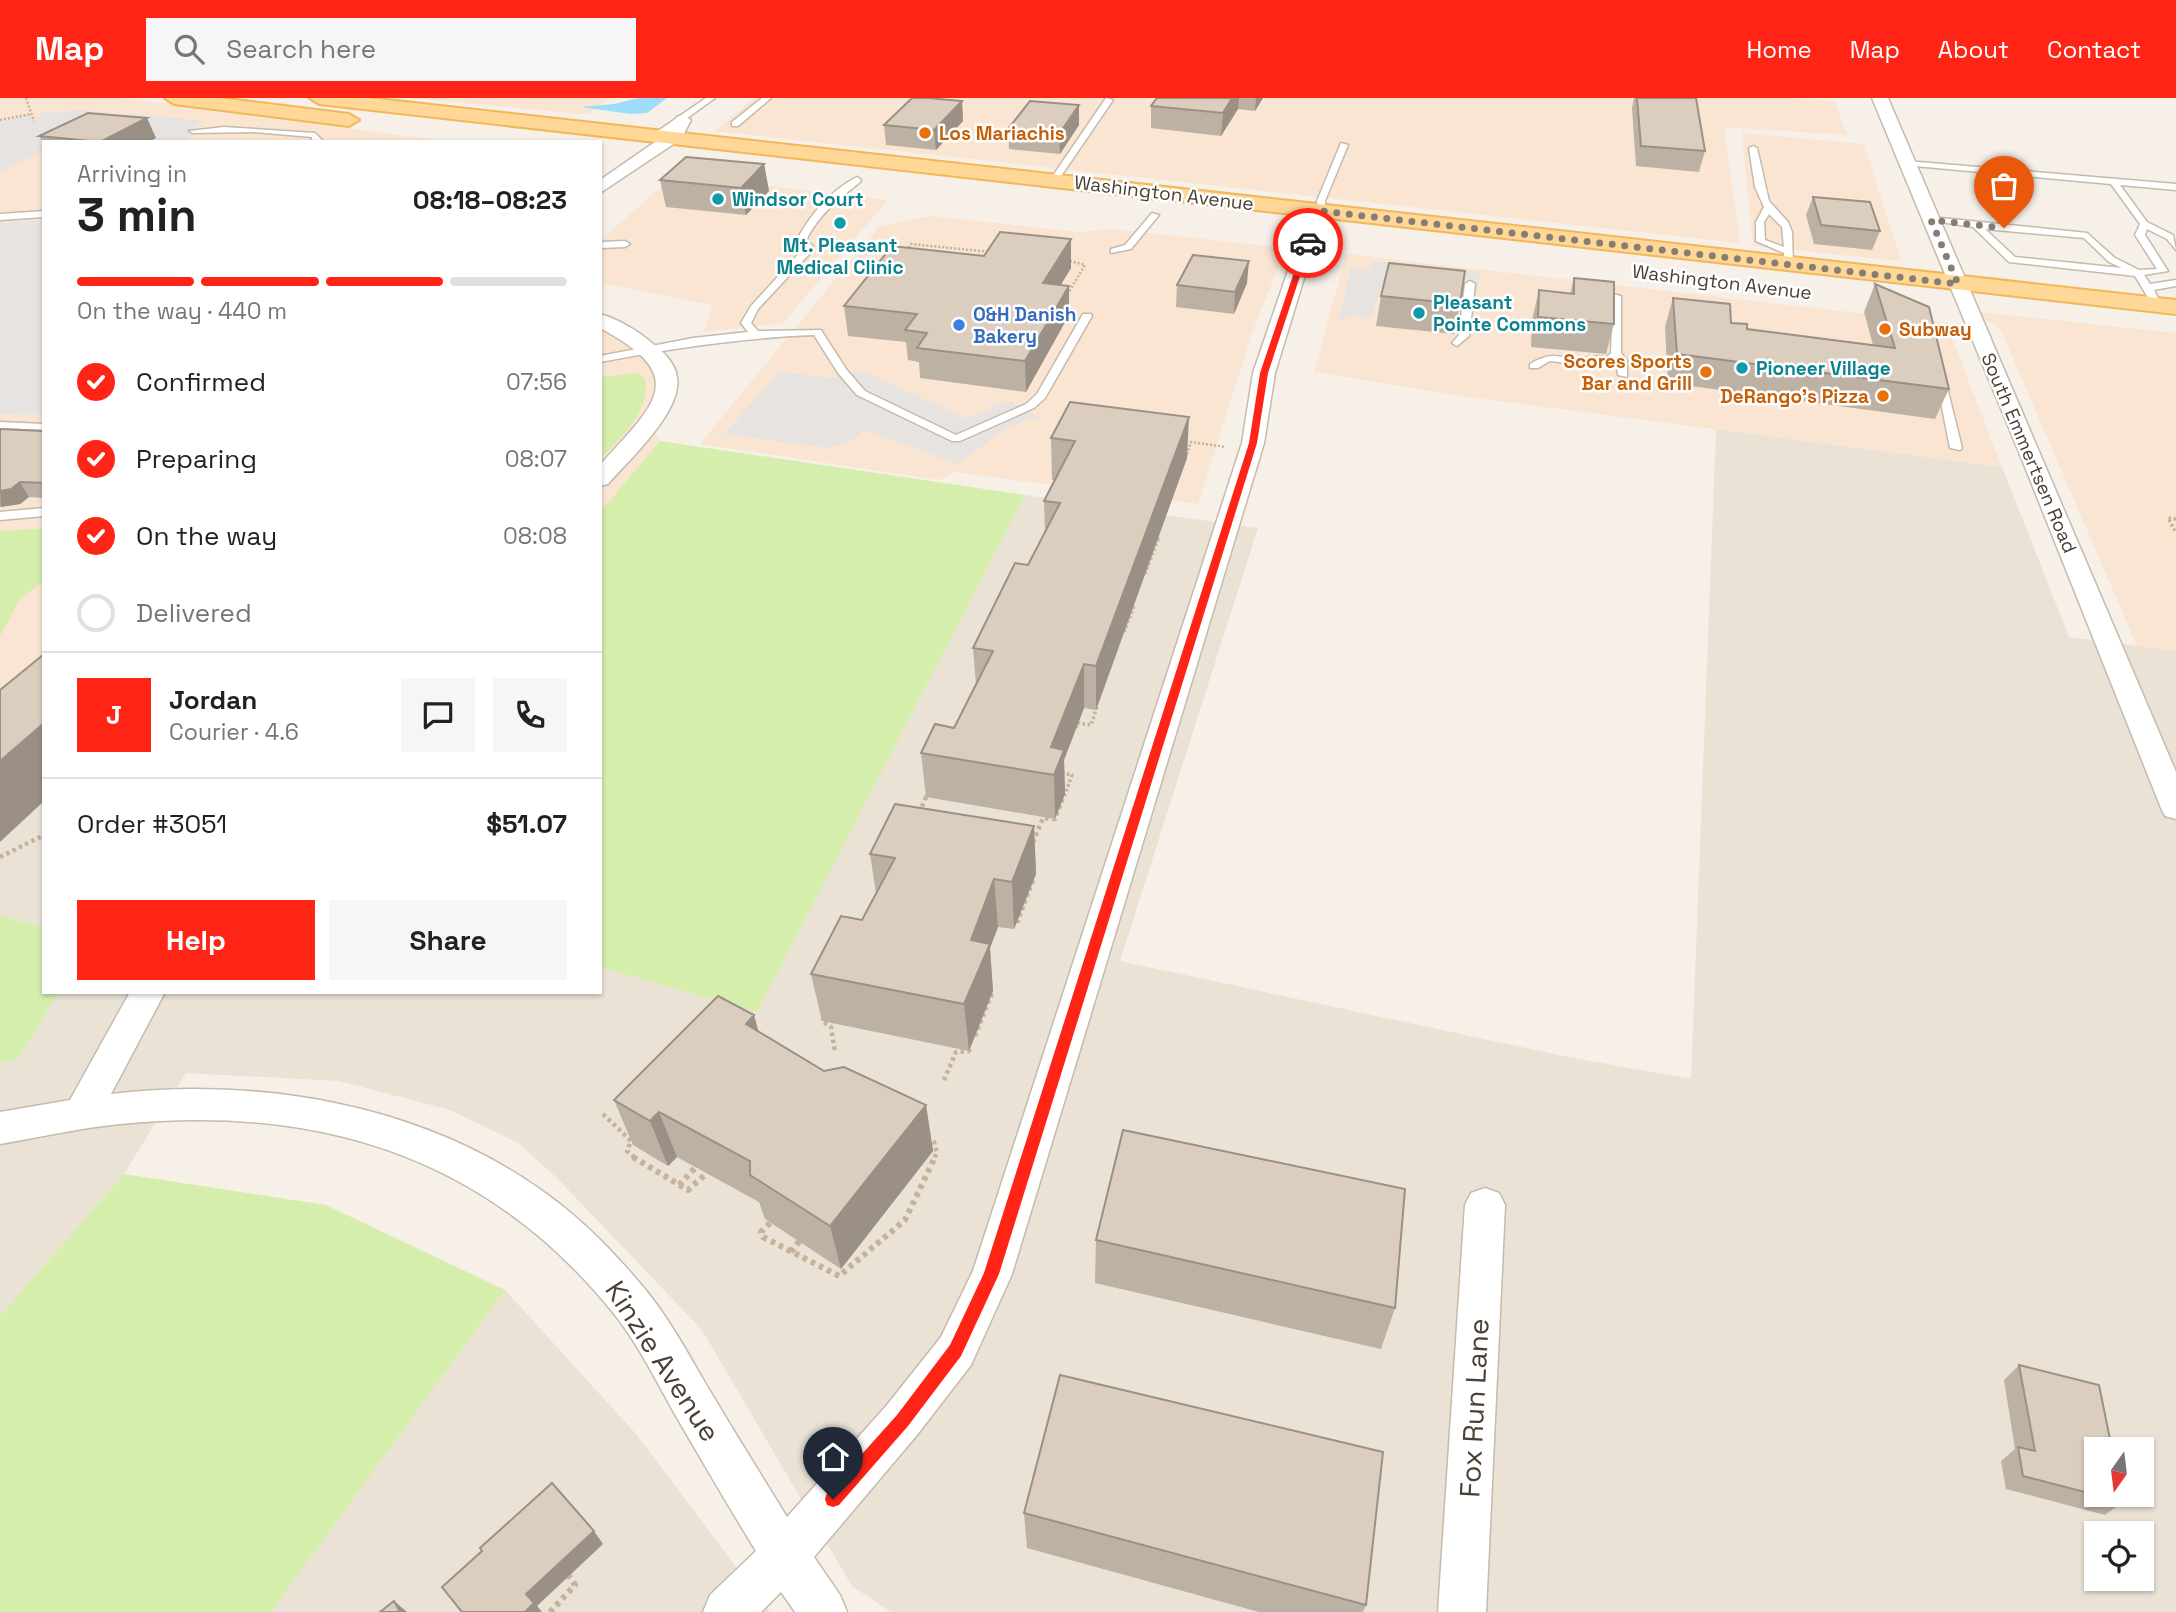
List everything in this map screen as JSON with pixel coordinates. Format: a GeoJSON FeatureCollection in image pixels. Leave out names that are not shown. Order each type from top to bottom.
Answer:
{"type":"FeatureCollection","features":[{"type":"Feature","properties":{"kind":"main road"},"geometry":{"type":"LineString","coordinates":[[174,98],[409,127],[487,128],[652,143],[884,172]]}},
{"type":"Feature","properties":{"kind":"main road","name":"Washington Avenue"},"geometry":{"type":"LineString","coordinates":[[319,98],[360,100],[652,143],[857,180],[884,172],[1054,180],[1314,228],[1788,258],[1958,284],[2163,303]]}},
{"type":"Feature","properties":{"kind":"main road","name":"Washington Avenue"},"geometry":{"type":"LineString","coordinates":[[1128,212],[1181,218]]}},
{"type":"Feature","properties":{"kind":"main road"},"geometry":{"type":"LineString","coordinates":[[1638,269],[1769,274],[1913,290],[1938,290],[1958,284]]}},
{"type":"Feature","properties":{"kind":"main road"},"geometry":{"type":"LineString","coordinates":[[1970,311],[1980,301],[1992,300],[2149,315],[2163,303]]}},
{"type":"Feature","properties":{"kind":"main road"},"geometry":{"type":"LineString","coordinates":[[1943,308],[1997,314]]}},
{"type":"Feature","properties":{"kind":"street","name":"South Emmertsen Road"},"geometry":{"type":"LineString","coordinates":[[1880,98],[2176,808]]}},
{"type":"Feature","properties":{"kind":"street"},"geometry":{"type":"LineString","coordinates":[[602,170],[652,143]]}},
{"type":"Feature","properties":{"kind":"street"},"geometry":{"type":"LineString","coordinates":[[602,186],[652,143]]}},
{"type":"Feature","properties":{"kind":"street"},"geometry":{"type":"LineString","coordinates":[[727,1612],[784,1556],[902,1420],[956,1350],[992,1274],[1251,450],[1264,373],[1300,262],[1314,228]]}},
{"type":"Feature","properties":{"kind":"street"},"geometry":{"type":"LineString","coordinates":[[602,321],[625,331],[652,350],[666,374],[664,401],[651,423],[602,477]]}},
{"type":"Feature","properties":{"kind":"street"},"geometry":{"type":"LineString","coordinates":[[81,1114],[147,994]]}},
{"type":"Feature","properties":{"kind":"street","name":"Kinzie Avenue"},"geometry":{"type":"LineString","coordinates":[[0,1128],[136,1107],[232,1105],[321,1115],[378,1128],[431,1146],[505,1185],[568,1233],[630,1302],[784,1556],[823,1612]]}},
{"type":"Feature","properties":{"kind":"street","name":"Fox Run Lane"},"geometry":{"type":"LineString","coordinates":[[1462,1612],[1485,1205]]}},
{"type":"Feature","properties":{"kind":"lane"},"geometry":{"type":"LineString","coordinates":[[652,143],[710,98]]}},
{"type":"Feature","properties":{"kind":"lane"},"geometry":{"type":"LineString","coordinates":[[735,124],[767,98]]}},
{"type":"Feature","properties":{"kind":"lane"},"geometry":{"type":"LineString","coordinates":[[1054,180],[1109,100]]}},
{"type":"Feature","properties":{"kind":"lane"},"geometry":{"type":"LineString","coordinates":[[233,127],[265,110]]}},
{"type":"Feature","properties":{"kind":"lane"},"geometry":{"type":"LineString","coordinates":[[193,131],[233,127],[315,135],[318,140]]}},
{"type":"Feature","properties":{"kind":"lane"},"geometry":{"type":"LineString","coordinates":[[1314,228],[1321,201],[1344,145]]}},
{"type":"Feature","properties":{"kind":"lane"},"geometry":{"type":"LineString","coordinates":[[1754,148],[1762,196],[1768,208],[1785,224],[1790,242],[1788,258],[1761,241],[1760,222],[1768,208]]}},
{"type":"Feature","properties":{"kind":"lane"},"geometry":{"type":"LineString","coordinates":[[1907,163],[2176,187]]}},
{"type":"Feature","properties":{"kind":"lane"},"geometry":{"type":"LineString","coordinates":[[754,334],[746,323],[754,308],[810,248],[801,242],[807,231],[857,180]]}},
{"type":"Feature","properties":{"kind":"lane"},"geometry":{"type":"LineString","coordinates":[[2113,181],[2144,224],[2170,237],[2176,247]]}},
{"type":"Feature","properties":{"kind":"lane"},"geometry":{"type":"LineString","coordinates":[[0,217],[42,214]]}},
{"type":"Feature","properties":{"kind":"lane"},"geometry":{"type":"LineString","coordinates":[[1114,251],[1128,247],[1155,215]]}},
{"type":"Feature","properties":{"kind":"lane"},"geometry":{"type":"LineString","coordinates":[[1931,220],[2087,236],[2112,260],[2137,273],[2163,303],[2176,283]]}},
{"type":"Feature","properties":{"kind":"lane"},"geometry":{"type":"LineString","coordinates":[[2144,224],[2140,235],[2163,271]]}},
{"type":"Feature","properties":{"kind":"lane"},"geometry":{"type":"LineString","coordinates":[[1976,225],[2012,260],[2137,273],[2176,271]]}},
{"type":"Feature","properties":{"kind":"lane"},"geometry":{"type":"LineString","coordinates":[[602,245],[625,244]]}},
{"type":"Feature","properties":{"kind":"lane"},"geometry":{"type":"LineString","coordinates":[[1457,343],[1464,336],[1470,284]]}},
{"type":"Feature","properties":{"kind":"lane"},"geometry":{"type":"LineString","coordinates":[[1616,296],[1616,353],[1622,361],[1623,375]]}},
{"type":"Feature","properties":{"kind":"lane"},"geometry":{"type":"LineString","coordinates":[[602,359],[693,341],[754,334],[817,332],[842,371],[861,393],[883,406],[956,439],[1030,406],[1041,396],[1087,316]]}},
{"type":"Feature","properties":{"kind":"lane"},"geometry":{"type":"LineString","coordinates":[[1534,366],[1548,358],[1585,362],[1595,358],[1610,359],[1616,353]]}},
{"type":"Feature","properties":{"kind":"lane"},"geometry":{"type":"LineString","coordinates":[[1938,372],[1956,447]]}},
{"type":"Feature","properties":{"kind":"lane"},"geometry":{"type":"LineString","coordinates":[[0,425],[42,427]]}},
{"type":"Feature","properties":{"kind":"lane"},"geometry":{"type":"LineString","coordinates":[[0,516],[42,512]]}},
{"type":"Feature","properties":{"kind":"path"},"geometry":{"type":"LineString","coordinates":[[26,98],[34,121]]}},
{"type":"Feature","properties":{"kind":"path"},"geometry":{"type":"LineString","coordinates":[[0,120],[31,114]]}},
{"type":"Feature","properties":{"kind":"path"},"geometry":{"type":"LineString","coordinates":[[904,253],[911,243],[992,252]]}},
{"type":"Feature","properties":{"kind":"path"},"geometry":{"type":"LineString","coordinates":[[1055,258],[1085,265],[1062,304]]}},
{"type":"Feature","properties":{"kind":"path"},"geometry":{"type":"LineString","coordinates":[[1174,452],[1187,454],[1191,442],[1251,450]]}},
{"type":"Feature","properties":{"kind":"path"},"geometry":{"type":"LineString","coordinates":[[2176,519],[2168,518],[2176,533]]}},
{"type":"Feature","properties":{"kind":"path"},"geometry":{"type":"LineString","coordinates":[[1133,584],[1137,573],[1145,575],[1158,539],[1150,537],[1152,530]]}},
{"type":"Feature","properties":{"kind":"path"},"geometry":{"type":"LineString","coordinates":[[1124,632],[1133,606],[1125,605],[1129,594]]}},
{"type":"Feature","properties":{"kind":"path"},"geometry":{"type":"LineString","coordinates":[[1073,736],[1078,723],[1091,725],[1100,698]]}},
{"type":"Feature","properties":{"kind":"path"},"geometry":{"type":"LineString","coordinates":[[1032,846],[1043,818],[1055,819],[1065,794],[1072,775],[1059,773],[1064,761]]}},
{"type":"Feature","properties":{"kind":"path"},"geometry":{"type":"LineString","coordinates":[[914,824],[930,788]]}},
{"type":"Feature","properties":{"kind":"path"},"geometry":{"type":"LineString","coordinates":[[0,857],[42,836]]}},
{"type":"Feature","properties":{"kind":"path"},"geometry":{"type":"LineString","coordinates":[[1011,929],[1016,925],[1034,878],[1021,871]]}},
{"type":"Feature","properties":{"kind":"path"},"geometry":{"type":"LineString","coordinates":[[944,1080],[956,1052],[969,1051],[993,991],[984,989]]}},
{"type":"Feature","properties":{"kind":"path"},"geometry":{"type":"LineString","coordinates":[[827,1010],[822,1021],[831,1027],[835,1052]]}},
{"type":"Feature","properties":{"kind":"path"},"geometry":{"type":"LineString","coordinates":[[603,1114],[631,1141],[627,1151],[688,1190],[710,1170]]}},
{"type":"Feature","properties":{"kind":"path"},"geometry":{"type":"LineString","coordinates":[[770,1223],[761,1232],[763,1237],[839,1276],[905,1220],[937,1153],[934,1142],[922,1135]]}},
{"type":"Feature","properties":{"kind":"path"},"geometry":{"type":"LineString","coordinates":[[679,1185],[696,1167]]}},
{"type":"Feature","properties":{"kind":"path"},"geometry":{"type":"LineString","coordinates":[[791,1252],[809,1228]]}},
{"type":"Feature","properties":{"kind":"path"},"geometry":{"type":"LineString","coordinates":[[550,1612],[575,1586],[569,1576]]}},
{"type":"Feature","properties":{"kind":"shaded area"},"geometry":{"type":"Polygon","coordinates":[[[0,98],[124,98],[436,140],[42,140],[42,528],[0,531],[0,98]]]}},
{"type":"Feature","properties":{"kind":"shaded area"},"geometry":{"type":"Polygon","coordinates":[[[413,98],[610,98],[590,113],[579,114],[413,98]]]}},
{"type":"Feature","properties":{"kind":"shaded area"},"geometry":{"type":"Polygon","coordinates":[[[754,98],[1794,98],[1834,101],[1847,135],[1724,127],[1740,243],[715,131],[754,98]]]}},
{"type":"Feature","properties":{"kind":"shaded area"},"geometry":{"type":"Polygon","coordinates":[[[82,110],[110,113],[49,140],[42,140],[42,151],[0,172],[0,121],[28,115],[36,118],[40,117],[41,113],[82,110]]]}},
{"type":"Feature","properties":{"kind":"shaded area"},"geometry":{"type":"Polygon","coordinates":[[[134,114],[205,121],[195,126],[189,140],[138,140],[97,132],[134,114]]]}},
{"type":"Feature","properties":{"kind":"shaded area"},"geometry":{"type":"Polygon","coordinates":[[[1742,133],[1864,144],[1901,261],[1753,246],[1742,133]]]}},
{"type":"Feature","properties":{"kind":"shaded area"},"geometry":{"type":"Polygon","coordinates":[[[675,175],[888,200],[783,323],[704,332],[712,305],[602,283],[602,238],[675,175]]]}},
{"type":"Feature","properties":{"kind":"shaded area"},"geometry":{"type":"Polygon","coordinates":[[[931,216],[1079,232],[1112,229],[1286,248],[1252,333],[1198,504],[954,472],[939,480],[700,444],[879,226],[931,216]]]}},
{"type":"Feature","properties":{"kind":"shaded area"},"geometry":{"type":"Polygon","coordinates":[[[42,220],[42,415],[0,414],[0,223],[42,220]]]}},
{"type":"Feature","properties":{"kind":"shaded area"},"geometry":{"type":"Polygon","coordinates":[[[1346,254],[1946,323],[2002,467],[1469,397],[1314,372],[1346,254]]]}},
{"type":"Feature","properties":{"kind":"shaded area"},"geometry":{"type":"Polygon","coordinates":[[[1373,261],[1480,272],[1476,297],[1381,287],[1372,318],[1352,316],[1338,322],[1351,268],[1370,270],[1373,261]]]}},
{"type":"Feature","properties":{"kind":"shaded area"},"geometry":{"type":"Polygon","coordinates":[[[1970,311],[2176,333],[2176,651],[2137,646],[2000,328],[1970,311]]]}},
{"type":"Feature","properties":{"kind":"shaded area"},"geometry":{"type":"Polygon","coordinates":[[[602,321],[661,361],[651,423],[660,441],[602,510],[602,321]]]}},
{"type":"Feature","properties":{"kind":"shaded area"},"geometry":{"type":"Polygon","coordinates":[[[863,371],[967,419],[1010,401],[1038,417],[1007,427],[958,464],[865,430],[846,444],[828,448],[724,434],[779,372],[831,378],[863,371]]]}},
{"type":"Feature","properties":{"kind":"shaded area"},"geometry":{"type":"Polygon","coordinates":[[[1716,429],[2002,467],[2069,637],[2176,651],[2176,1612],[891,1612],[852,1586],[702,1330],[558,1179],[518,1143],[450,1110],[339,1081],[186,1073],[124,1174],[0,1316],[0,1063],[18,1059],[58,994],[602,994],[602,968],[757,1011],[1025,495],[1258,528],[1120,961],[1568,1057],[1691,1079],[1716,429]]]}},
{"type":"Feature","properties":{"kind":"shaded area"},"geometry":{"type":"Polygon","coordinates":[[[42,582],[42,684],[0,687],[0,636],[20,599],[42,582]]]}},
{"type":"Feature","properties":{"kind":"shaded area"},"geometry":{"type":"Polygon","coordinates":[[[42,684],[42,927],[0,915],[0,687],[42,684]]]}},
{"type":"Feature","properties":{"kind":"shaded area"},"geometry":{"type":"Polygon","coordinates":[[[505,1290],[636,1434],[770,1612],[271,1612],[505,1290]]]}},
{"type":"Feature","properties":{"kind":"green space"},"geometry":{"type":"Polygon","coordinates":[[[637,373],[645,379],[646,391],[639,413],[602,458],[602,377],[637,373]]]}},
{"type":"Feature","properties":{"kind":"green space"},"geometry":{"type":"Polygon","coordinates":[[[660,441],[1025,495],[757,1012],[602,968],[602,510],[660,441]]]}},
{"type":"Feature","properties":{"kind":"green space"},"geometry":{"type":"Polygon","coordinates":[[[42,528],[42,582],[20,599],[0,636],[0,531],[42,528]]]}},
{"type":"Feature","properties":{"kind":"green space"},"geometry":{"type":"Polygon","coordinates":[[[0,915],[42,927],[42,994],[58,994],[18,1059],[0,1063],[0,915]]]}},
{"type":"Feature","properties":{"kind":"green space"},"geometry":{"type":"Polygon","coordinates":[[[124,1174],[326,1205],[505,1290],[271,1612],[0,1612],[0,1316],[124,1174]]]}},
{"type":"Feature","properties":{"kind":"water"},"geometry":{"type":"Polygon","coordinates":[[[638,98],[667,98],[647,113],[631,114],[581,107],[614,104],[638,98]]]}},
{"type":"Feature","properties":{"kind":"building"},"geometry":{"type":"Polygon","coordinates":[[[912,98],[962,101],[934,130],[884,125],[912,98]]]}},
{"type":"Feature","properties":{"kind":"building"},"geometry":{"type":"Polygon","coordinates":[[[1157,98],[1232,98],[1223,113],[1151,106],[1157,98]]]}},
{"type":"Feature","properties":{"kind":"building"},"geometry":{"type":"Polygon","coordinates":[[[1637,98],[1696,98],[1705,151],[1641,146],[1637,98]]]}},
{"type":"Feature","properties":{"kind":"building"},"geometry":{"type":"Polygon","coordinates":[[[1030,101],[1079,105],[1059,134],[1008,129],[1030,101]]]}},
{"type":"Feature","properties":{"kind":"building"},"geometry":{"type":"Polygon","coordinates":[[[88,113],[147,118],[104,140],[39,136],[88,113]]]}},
{"type":"Feature","properties":{"kind":"building"},"geometry":{"type":"Polygon","coordinates":[[[686,157],[764,164],[741,188],[660,180],[686,157]]]}},
{"type":"Feature","properties":{"kind":"building"},"geometry":{"type":"Polygon","coordinates":[[[1813,197],[1870,202],[1880,231],[1821,225],[1813,197]]]}},
{"type":"Feature","properties":{"kind":"building","name":"O&H Danish Bakery"},"geometry":{"type":"Polygon","coordinates":[[[1000,232],[1071,239],[1043,283],[1069,286],[1025,361],[917,348],[927,333],[905,330],[917,314],[844,306],[892,246],[984,256],[1000,232]]]}},
{"type":"Feature","properties":{"kind":"building"},"geometry":{"type":"Polygon","coordinates":[[[1193,255],[1249,261],[1235,292],[1177,285],[1193,255]]]}},
{"type":"Feature","properties":{"kind":"building"},"geometry":{"type":"Polygon","coordinates":[[[1389,263],[1465,271],[1460,304],[1381,296],[1389,263]]]}},
{"type":"Feature","properties":{"kind":"building"},"geometry":{"type":"Polygon","coordinates":[[[1574,278],[1614,282],[1614,324],[1538,317],[1539,290],[1574,294],[1574,278]]]}},
{"type":"Feature","properties":{"kind":"building"},"geometry":{"type":"Polygon","coordinates":[[[1875,284],[1929,307],[1949,389],[1677,354],[1673,298],[1730,304],[1731,323],[1747,324],[1747,329],[1895,348],[1875,284]]]}},
{"type":"Feature","properties":{"kind":"building"},"geometry":{"type":"Polygon","coordinates":[[[1070,402],[1189,417],[1096,666],[1084,664],[1051,747],[1064,750],[1054,775],[921,753],[935,724],[954,728],[993,651],[973,648],[1015,563],[1028,565],[1060,503],[1044,501],[1075,441],[1051,438],[1070,402]]]}},
{"type":"Feature","properties":{"kind":"building"},"geometry":{"type":"Polygon","coordinates":[[[0,429],[42,431],[42,483],[20,482],[11,489],[0,491],[0,429]]]}},
{"type":"Feature","properties":{"kind":"building"},"geometry":{"type":"Polygon","coordinates":[[[42,656],[42,725],[0,761],[0,690],[42,656]]]}},
{"type":"Feature","properties":{"kind":"building"},"geometry":{"type":"Polygon","coordinates":[[[895,804],[1034,826],[1012,882],[994,879],[971,940],[990,944],[964,1004],[811,974],[841,916],[862,920],[895,858],[870,854],[895,804]]]}},
{"type":"Feature","properties":{"kind":"building"},"geometry":{"type":"Polygon","coordinates":[[[718,996],[754,1015],[746,1024],[824,1071],[844,1067],[926,1105],[830,1226],[750,1175],[750,1161],[659,1112],[650,1121],[614,1100],[718,996]]]}},
{"type":"Feature","properties":{"kind":"building"},"geometry":{"type":"Polygon","coordinates":[[[1123,1130],[1405,1189],[1395,1308],[1096,1240],[1123,1130]]]}},
{"type":"Feature","properties":{"kind":"building"},"geometry":{"type":"Polygon","coordinates":[[[2019,1365],[2099,1385],[2110,1437],[2084,1437],[2084,1492],[2023,1476],[2018,1447],[2035,1451],[2019,1365]]]}},
{"type":"Feature","properties":{"kind":"building"},"geometry":{"type":"Polygon","coordinates":[[[1060,1375],[1383,1452],[1366,1605],[1024,1513],[1060,1375]]]}},
{"type":"Feature","properties":{"kind":"building"},"geometry":{"type":"Polygon","coordinates":[[[552,1483],[594,1531],[526,1594],[534,1603],[525,1612],[462,1612],[442,1587],[482,1551],[480,1548],[552,1483]]]}},
{"type":"Feature","properties":{"kind":"building"},"geometry":{"type":"Polygon","coordinates":[[[394,1601],[400,1612],[380,1612],[394,1601]]]}},
{"type":"Feature","properties":{"kind":"way so far"},"geometry":{"type":"LineString","coordinates":[[1308,243],[1321,211],[1958,284],[1931,220],[2004,228]]}},
{"type":"Feature","properties":{"kind":"place","name":"Los Mariachis"},"geometry":{"type":"Point","coordinates":[925,133]}},
{"type":"Feature","properties":{"kind":"place","name":"Windsor Court"},"geometry":{"type":"Point","coordinates":[718,199]}},
{"type":"Feature","properties":{"kind":"place","name":"Mt. Pleasant Medical Clinic"},"geometry":{"type":"Point","coordinates":[840,223]}},
{"type":"Feature","properties":{"kind":"place","name":"Pleasant Pointe Commons"},"geometry":{"type":"Point","coordinates":[1419,313]}},
{"type":"Feature","properties":{"kind":"place","name":"O&H Danish Bakery"},"geometry":{"type":"Point","coordinates":[959,325]}},
{"type":"Feature","properties":{"kind":"place","name":"Subway"},"geometry":{"type":"Point","coordinates":[1885,329]}},
{"type":"Feature","properties":{"kind":"place","name":"Pioneer Village"},"geometry":{"type":"Point","coordinates":[1742,368]}},
{"type":"Feature","properties":{"kind":"place","name":"Scores Sports Bar and Grill"},"geometry":{"type":"Point","coordinates":[1706,372]}},
{"type":"Feature","properties":{"kind":"place","name":"DeRango's Pizza"},"geometry":{"type":"Point","coordinates":[1883,396]}},
{"type":"Feature","properties":{"kind":"route"},"geometry":{"type":"LineString","coordinates":[[833,1499],[902,1420],[956,1350],[992,1274],[1253,443],[1264,373],[1308,243]]}}]}
